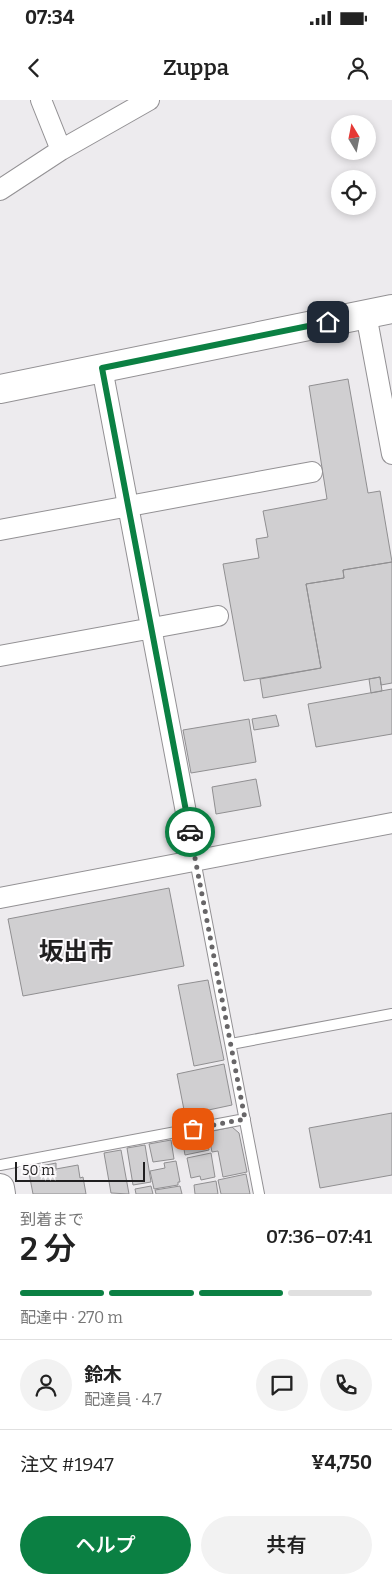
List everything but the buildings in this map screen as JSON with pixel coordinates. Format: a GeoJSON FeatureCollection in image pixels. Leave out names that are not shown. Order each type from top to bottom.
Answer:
{"type":"FeatureCollection","features":[{"type":"Feature","properties":{"kind":"main road"},"geometry":{"type":"LineString","coordinates":[[0,389],[379,312]]}},
{"type":"Feature","properties":{"kind":"main road"},"geometry":{"type":"LineString","coordinates":[[0,1188],[1,1194]]}},
{"type":"Feature","properties":{"kind":"street"},"geometry":{"type":"LineString","coordinates":[[41,100],[61,150]]}},
{"type":"Feature","properties":{"kind":"street"},"geometry":{"type":"LineString","coordinates":[[0,190],[61,150],[149,100]]}},
{"type":"Feature","properties":{"kind":"street"},"geometry":{"type":"LineString","coordinates":[[379,312],[392,454]]}},
{"type":"Feature","properties":{"kind":"street"},"geometry":{"type":"LineString","coordinates":[[102,368],[195,860]]}},
{"type":"Feature","properties":{"kind":"street"},"geometry":{"type":"LineString","coordinates":[[0,530],[312,472]]}},
{"type":"Feature","properties":{"kind":"street"},"geometry":{"type":"LineString","coordinates":[[0,656],[218,616]]}},
{"type":"Feature","properties":{"kind":"street"},"geometry":{"type":"LineString","coordinates":[[0,898],[392,824]]}},
{"type":"Feature","properties":{"kind":"lane"},"geometry":{"type":"LineString","coordinates":[[195,860],[259,1194]]}},
{"type":"Feature","properties":{"kind":"lane"},"geometry":{"type":"LineString","coordinates":[[231,1044],[392,1014]]}},
{"type":"Feature","properties":{"kind":"lane"},"geometry":{"type":"LineString","coordinates":[[0,1165],[245,1119]]}},
{"type":"Feature","properties":{"kind":"way so far"},"geometry":{"type":"LineString","coordinates":[[190,832],[245,1119],[193,1129]]}},
{"type":"Feature","properties":{"kind":"district","name":"坂出市"},"geometry":{"type":"Point","coordinates":[76,951]}},
{"type":"Feature","properties":{"kind":"route"},"geometry":{"type":"LineString","coordinates":[[190,832],[102,368],[328,322]]}}]}
